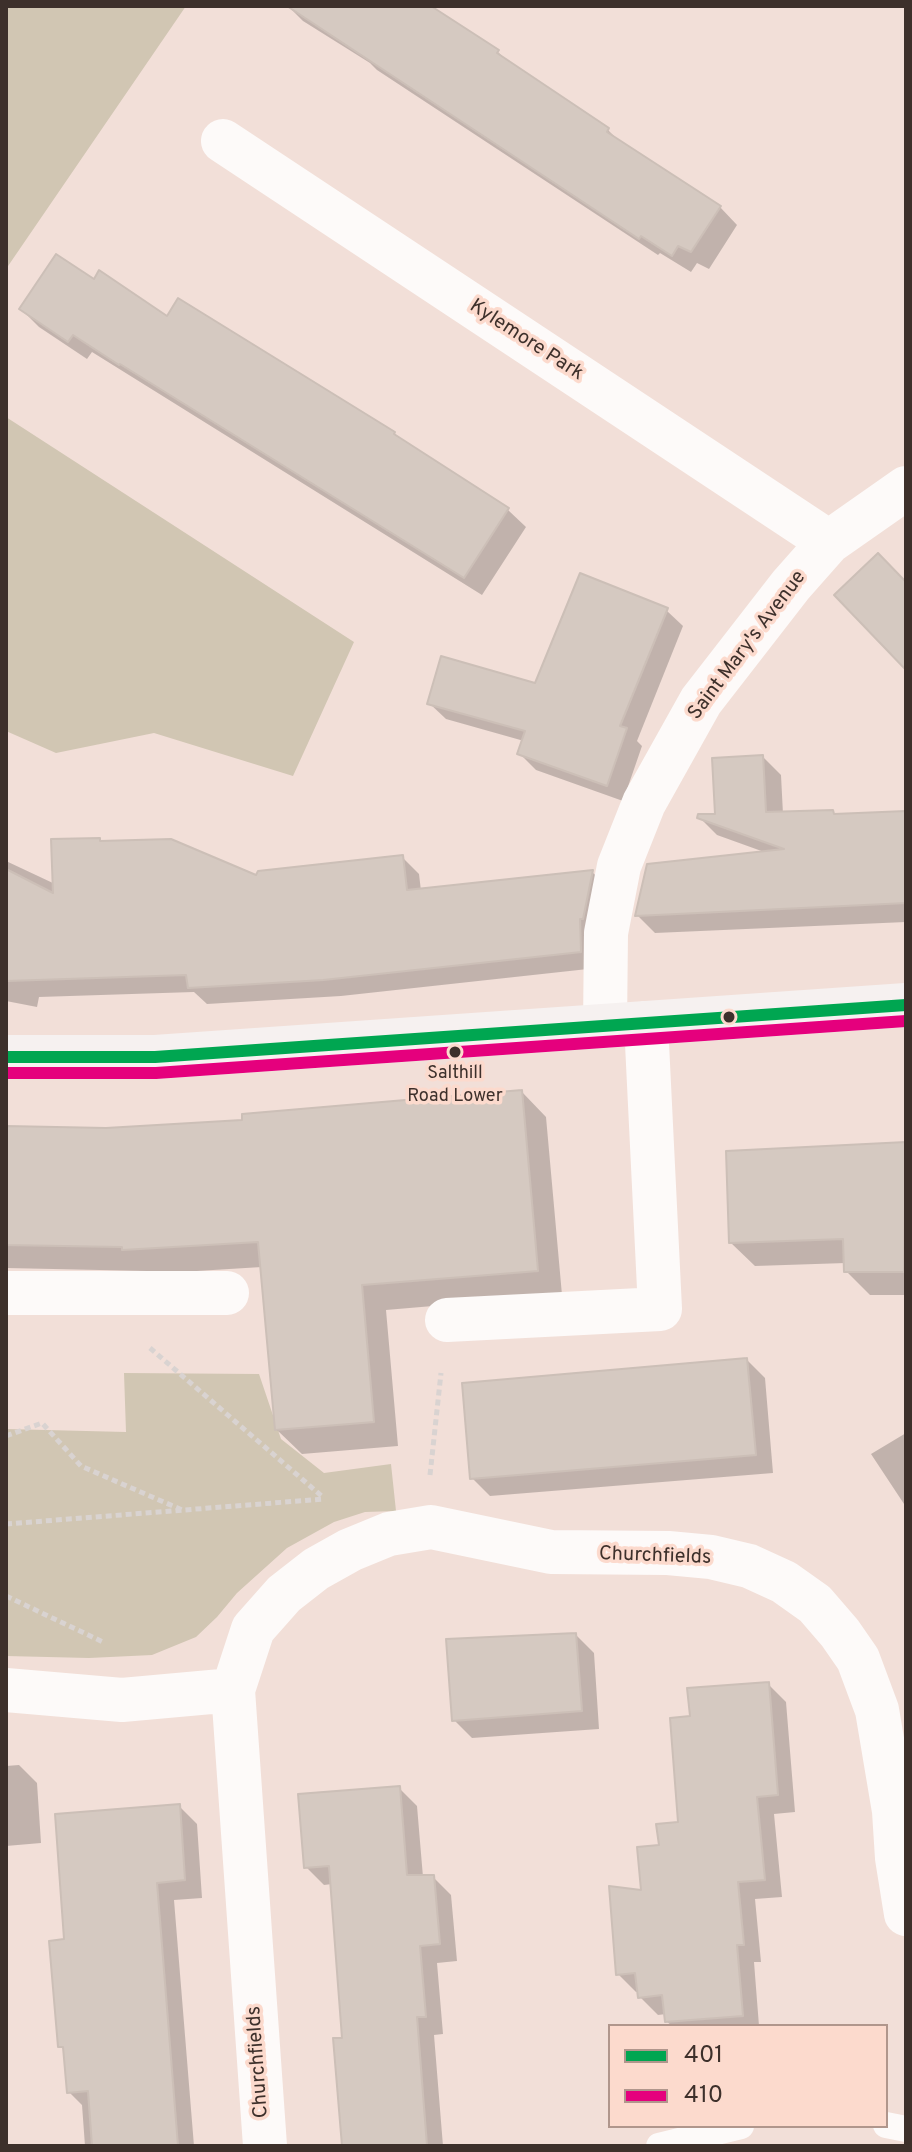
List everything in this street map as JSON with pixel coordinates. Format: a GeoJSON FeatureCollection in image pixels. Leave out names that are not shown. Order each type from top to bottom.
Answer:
{"type":"FeatureCollection","features":[{"type":"Feature","properties":{"kind":"main road"},"geometry":{"type":"LineString","coordinates":[[6,1057],[155,1057],[906,1005]]}},
{"type":"Feature","properties":{"kind":"street","name":"Kylemore Park"},"geometry":{"type":"LineString","coordinates":[[223,141],[829,542]]}},
{"type":"Feature","properties":{"kind":"street","name":"Saint Mary's Avenue"},"geometry":{"type":"LineString","coordinates":[[626,1024],[606,933],[619,866],[644,803],[701,701],[747,640],[829,542],[888,515],[906,488]]}},
{"type":"Feature","properties":{"kind":"street"},"geometry":{"type":"LineString","coordinates":[[447,1320],[660,1309],[626,1024]]}},
{"type":"Feature","properties":{"kind":"street"},"geometry":{"type":"LineString","coordinates":[[6,1293],[227,1293]]}},
{"type":"Feature","properties":{"kind":"street","name":"Churchfields"},"geometry":{"type":"LineString","coordinates":[[265,2146],[233,1690],[253,1629],[284,1594],[316,1569],[350,1550],[389,1534],[431,1527],[551,1552],[668,1553],[711,1557],[749,1566],[784,1582],[815,1604],[858,1659],[877,1710],[894,1811],[897,1858],[906,1914]]}},
{"type":"Feature","properties":{"kind":"street"},"geometry":{"type":"LineString","coordinates":[[6,1690],[122,1700],[233,1690]]}},
{"type":"Feature","properties":{"kind":"lane"},"geometry":{"type":"LineString","coordinates":[[659,2146],[733,2128]]}},
{"type":"Feature","properties":{"kind":"path"},"geometry":{"type":"LineString","coordinates":[[431,1527],[428,1488],[447,1320]]}},
{"type":"Feature","properties":{"kind":"path"},"geometry":{"type":"LineString","coordinates":[[6,1524],[325,1499],[141,1340]]}},
{"type":"Feature","properties":{"kind":"path"},"geometry":{"type":"LineString","coordinates":[[6,1436],[42,1423],[81,1466],[183,1510]]}},
{"type":"Feature","properties":{"kind":"shaded area"},"geometry":{"type":"Polygon","coordinates":[[[6,6],[186,6],[6,269],[6,6]]]}},
{"type":"Feature","properties":{"kind":"shaded area"},"geometry":{"type":"Polygon","coordinates":[[[6,417],[354,642],[293,776],[154,733],[56,753],[6,731],[6,417]]]}},
{"type":"Feature","properties":{"kind":"shaded area"},"geometry":{"type":"Polygon","coordinates":[[[124,1373],[259,1374],[281,1439],[324,1473],[391,1464],[396,1511],[365,1512],[334,1522],[287,1548],[237,1593],[196,1637],[152,1655],[89,1658],[6,1656],[6,1429],[126,1432],[124,1373]]]}},
{"type":"Feature","properties":{"kind":"building"},"geometry":{"type":"Polygon","coordinates":[[[287,6],[431,6],[609,128],[607,132],[721,206],[691,252],[678,246],[672,256],[641,236],[639,239],[287,6]]]}},
{"type":"Feature","properties":{"kind":"building"},"geometry":{"type":"Polygon","coordinates":[[[56,254],[94,279],[99,270],[167,316],[178,298],[395,432],[509,508],[464,578],[73,335],[68,342],[19,309],[56,254]]]}},
{"type":"Feature","properties":{"kind":"building"},"geometry":{"type":"Polygon","coordinates":[[[878,553],[906,582],[906,670],[834,595],[878,553]]]}},
{"type":"Feature","properties":{"kind":"building"},"geometry":{"type":"Polygon","coordinates":[[[580,573],[668,608],[620,726],[627,728],[607,786],[517,754],[525,731],[427,704],[441,656],[535,683],[580,573]]]}},
{"type":"Feature","properties":{"kind":"building"},"geometry":{"type":"Polygon","coordinates":[[[763,755],[766,812],[833,810],[834,814],[906,811],[906,903],[635,916],[647,864],[784,849],[697,818],[698,814],[715,814],[712,758],[763,755]]]}},
{"type":"Feature","properties":{"kind":"building"},"geometry":{"type":"Polygon","coordinates":[[[100,838],[100,841],[171,839],[256,875],[258,871],[403,855],[407,890],[593,870],[583,919],[580,919],[581,952],[323,980],[188,988],[186,975],[6,981],[6,869],[53,893],[51,839],[100,838]]]}},
{"type":"Feature","properties":{"kind":"building"},"geometry":{"type":"Polygon","coordinates":[[[522,1090],[538,1271],[362,1285],[374,1422],[275,1430],[258,1242],[122,1250],[122,1247],[6,1245],[6,1126],[106,1128],[242,1120],[242,1114],[522,1090]]]}},
{"type":"Feature","properties":{"kind":"building"},"geometry":{"type":"Polygon","coordinates":[[[906,1142],[904,1272],[844,1272],[843,1239],[729,1243],[726,1151],[906,1142]]]}},
{"type":"Feature","properties":{"kind":"building"},"geometry":{"type":"Polygon","coordinates":[[[747,1358],[756,1455],[470,1479],[462,1383],[747,1358]]]}},
{"type":"Feature","properties":{"kind":"building"},"geometry":{"type":"Polygon","coordinates":[[[576,1633],[582,1711],[452,1721],[446,1639],[576,1633]]]}},
{"type":"Feature","properties":{"kind":"building"},"geometry":{"type":"Polygon","coordinates":[[[769,1682],[778,1795],[757,1797],[765,1880],[738,1882],[744,1945],[737,1945],[743,2016],[665,2022],[662,1995],[638,1998],[635,1973],[616,1975],[609,1886],[641,1890],[637,1847],[659,1845],[656,1824],[678,1822],[670,1718],[690,1716],[687,1688],[769,1682]]]}},
{"type":"Feature","properties":{"kind":"building"},"geometry":{"type":"Polygon","coordinates":[[[400,1786],[407,1875],[434,1875],[440,1944],[420,1946],[426,2017],[417,2017],[427,2146],[342,2146],[333,2038],[342,2038],[329,1866],[304,1868],[298,1794],[400,1786]]]}},
{"type":"Feature","properties":{"kind":"building"},"geometry":{"type":"Polygon","coordinates":[[[180,1804],[185,1880],[157,1883],[178,2146],[92,2146],[88,2091],[67,2093],[63,2047],[58,2047],[49,1941],[64,1939],[55,1814],[180,1804]]]}},
{"type":"Feature","properties":{"kind":"transit line","name":"401"},"geometry":{"type":"LineString","coordinates":[[6,1057],[155,1057],[906,1005]]}},
{"type":"Feature","properties":{"kind":"transit line","name":"410"},"geometry":{"type":"LineString","coordinates":[[6,1073],[156,1073],[906,1021]]}},
{"type":"Feature","properties":{"kind":"place","name":"Salthill Road Lower"},"geometry":{"type":"Point","coordinates":[455,1052]}}]}
